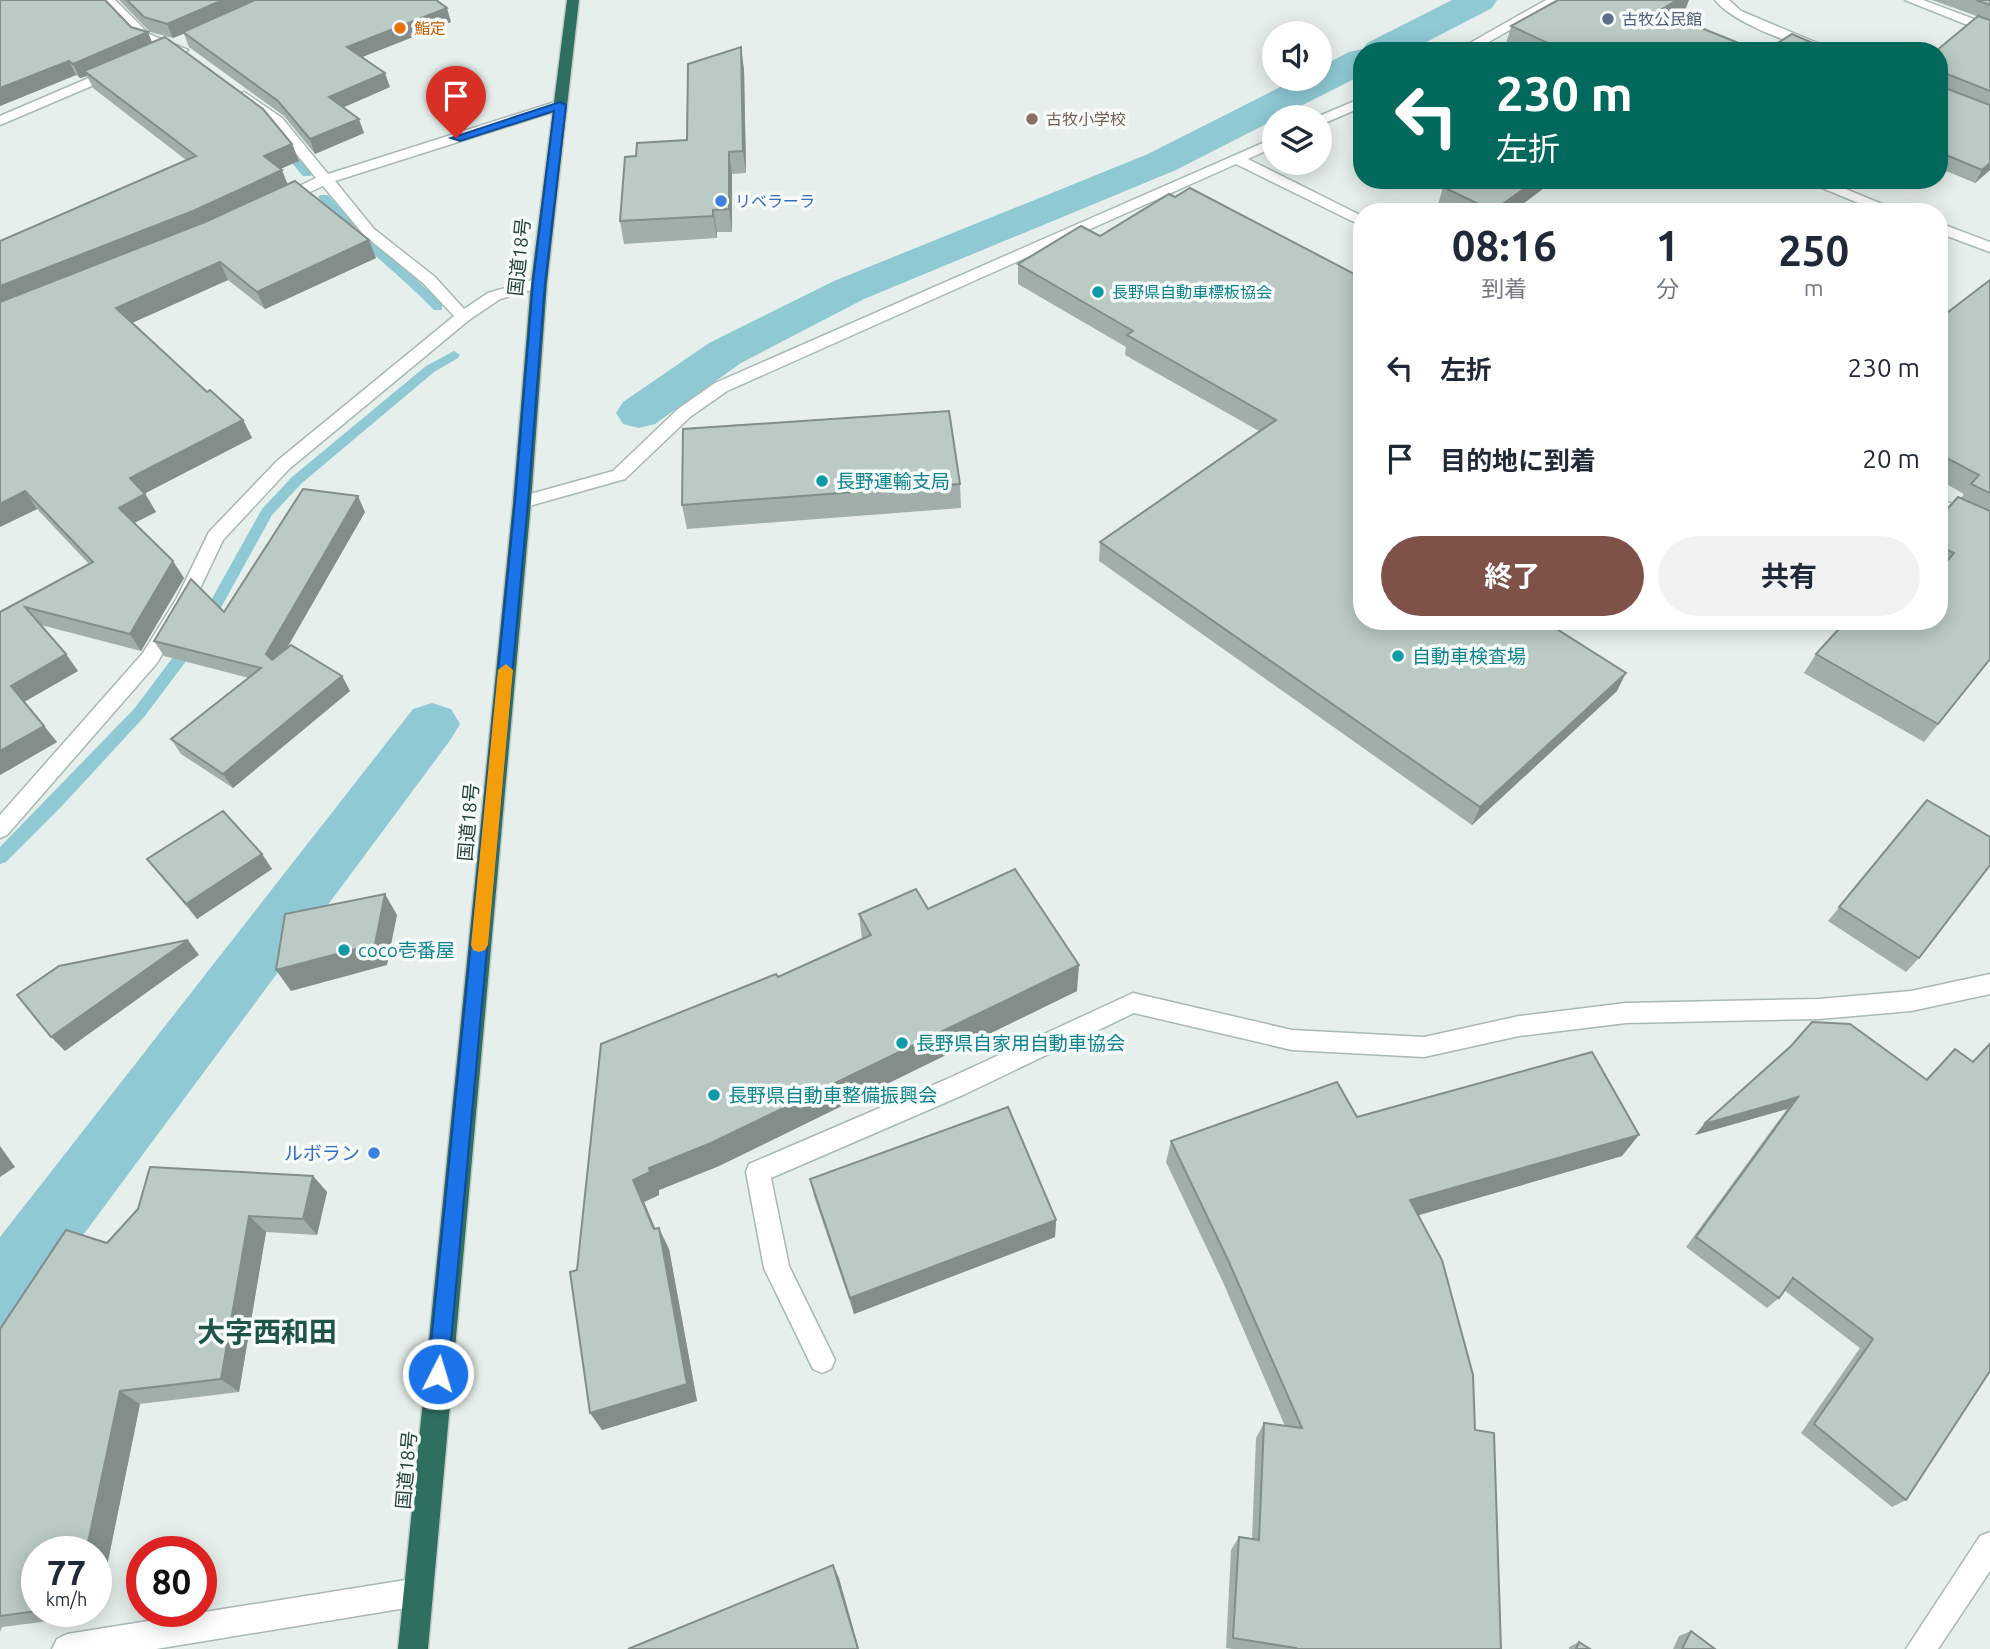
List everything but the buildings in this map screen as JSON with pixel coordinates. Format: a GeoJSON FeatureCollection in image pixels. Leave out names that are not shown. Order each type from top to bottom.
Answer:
{"type":"FeatureCollection","features":[{"type":"Feature","properties":{"kind":"highway","name":"国道18号"},"geometry":{"type":"LineString","coordinates":[[413,1649],[522,502],[539,283],[573,0]]}},
{"type":"Feature","properties":{"kind":"street"},"geometry":{"type":"LineString","coordinates":[[108,0],[144,37],[179,43],[192,57]]}},
{"type":"Feature","properties":{"kind":"street"},"geometry":{"type":"LineString","coordinates":[[1479,42],[1556,0]]}},
{"type":"Feature","properties":{"kind":"street"},"geometry":{"type":"LineString","coordinates":[[1721,0],[1737,14],[1807,42]]}},
{"type":"Feature","properties":{"kind":"street"},"geometry":{"type":"LineString","coordinates":[[1911,0],[1990,30]]}},
{"type":"Feature","properties":{"kind":"street"},"geometry":{"type":"LineString","coordinates":[[0,121],[179,43]]}},
{"type":"Feature","properties":{"kind":"street"},"geometry":{"type":"LineString","coordinates":[[235,89],[277,121],[369,232],[429,279],[463,317]]}},
{"type":"Feature","properties":{"kind":"street"},"geometry":{"type":"LineString","coordinates":[[267,206],[326,179],[560,105]]}},
{"type":"Feature","properties":{"kind":"street"},"geometry":{"type":"LineString","coordinates":[[1332,116],[1353,106]]}},
{"type":"Feature","properties":{"kind":"street"},"geometry":{"type":"LineString","coordinates":[[522,502],[619,475],[684,413],[721,387],[1262,148]]}},
{"type":"Feature","properties":{"kind":"street"},"geometry":{"type":"LineString","coordinates":[[1237,159],[1353,217]]}},
{"type":"Feature","properties":{"kind":"street"},"geometry":{"type":"LineString","coordinates":[[1834,189],[1870,203]]}},
{"type":"Feature","properties":{"kind":"street"},"geometry":{"type":"LineString","coordinates":[[1948,232],[1990,247]]}},
{"type":"Feature","properties":{"kind":"street"},"geometry":{"type":"LineString","coordinates":[[0,829],[150,658],[186,599],[215,537],[283,465],[463,317],[494,296],[539,283]]}},
{"type":"Feature","properties":{"kind":"street"},"geometry":{"type":"LineString","coordinates":[[1948,508],[1990,528]]}},
{"type":"Feature","properties":{"kind":"street"},"geometry":{"type":"LineString","coordinates":[[822,1360],[777,1268],[758,1172],[955,1087],[1133,1003],[1292,1040],[1424,1047],[1519,1026],[1626,1013],[1819,1009],[1911,1001],[1989,986]]}},
{"type":"Feature","properties":{"kind":"street"},"geometry":{"type":"LineString","coordinates":[[1921,1649],[1990,1546]]}},
{"type":"Feature","properties":{"kind":"street"},"geometry":{"type":"LineString","coordinates":[[66,1649],[418,1592]]}},
{"type":"Feature","properties":{"kind":"waterway"},"geometry":{"type":"LineString","coordinates":[[1397,42],[1479,0]]}},
{"type":"Feature","properties":{"kind":"waterway"},"geometry":{"type":"LineString","coordinates":[[639,413],[725,353],[849,290],[1162,162],[1353,65]]}},
{"type":"Feature","properties":{"kind":"waterway"},"geometry":{"type":"LineString","coordinates":[[283,146],[307,174]]}},
{"type":"Feature","properties":{"kind":"waterway"},"geometry":{"type":"LineString","coordinates":[[324,197],[351,226],[438,307]]}},
{"type":"Feature","properties":{"kind":"waterway"},"geometry":{"type":"LineString","coordinates":[[207,620],[267,512],[297,480],[430,369],[454,355]]}},
{"type":"Feature","properties":{"kind":"waterway"},"geometry":{"type":"LineString","coordinates":[[0,857],[139,713],[191,644]]}},
{"type":"Feature","properties":{"kind":"waterway"},"geometry":{"type":"LineString","coordinates":[[0,1298],[45,1231],[432,724]]}},
{"type":"Feature","properties":{"kind":"slow traffic"},"geometry":{"type":"LineString","coordinates":[[479,945],[506,670]]}},
{"type":"Feature","properties":{"kind":"place","name":"古牧公民館"},"geometry":{"type":"Point","coordinates":[1608,19]}},
{"type":"Feature","properties":{"kind":"place","name":"鮨定"},"geometry":{"type":"Point","coordinates":[400,28]}},
{"type":"Feature","properties":{"kind":"place","name":"古牧小学校"},"geometry":{"type":"Point","coordinates":[1032,119]}},
{"type":"Feature","properties":{"kind":"place","name":"リベラーラ"},"geometry":{"type":"Point","coordinates":[721,201]}},
{"type":"Feature","properties":{"kind":"place","name":"長野県自動車標板協会"},"geometry":{"type":"Point","coordinates":[1098,292]}},
{"type":"Feature","properties":{"kind":"place","name":"長野運輸支局"},"geometry":{"type":"Point","coordinates":[822,481]}},
{"type":"Feature","properties":{"kind":"place","name":"自動車検査場"},"geometry":{"type":"Point","coordinates":[1398,656]}},
{"type":"Feature","properties":{"kind":"place","name":"coco壱番屋"},"geometry":{"type":"Point","coordinates":[344,950]}},
{"type":"Feature","properties":{"kind":"place","name":"長野県自家用自動車協会"},"geometry":{"type":"Point","coordinates":[902,1043]}},
{"type":"Feature","properties":{"kind":"place","name":"長野県自動車整備振興会"},"geometry":{"type":"Point","coordinates":[714,1095]}},
{"type":"Feature","properties":{"kind":"place","name":"ルボラン"},"geometry":{"type":"Point","coordinates":[374,1153]}},
{"type":"Feature","properties":{"kind":"district","name":"大字西和田"},"geometry":{"type":"Point","coordinates":[267,1332]}},
{"type":"Feature","properties":{"kind":"route"},"geometry":{"type":"LineString","coordinates":[[438,1374],[522,502],[539,283],[560,105],[456,138]]}}]}
